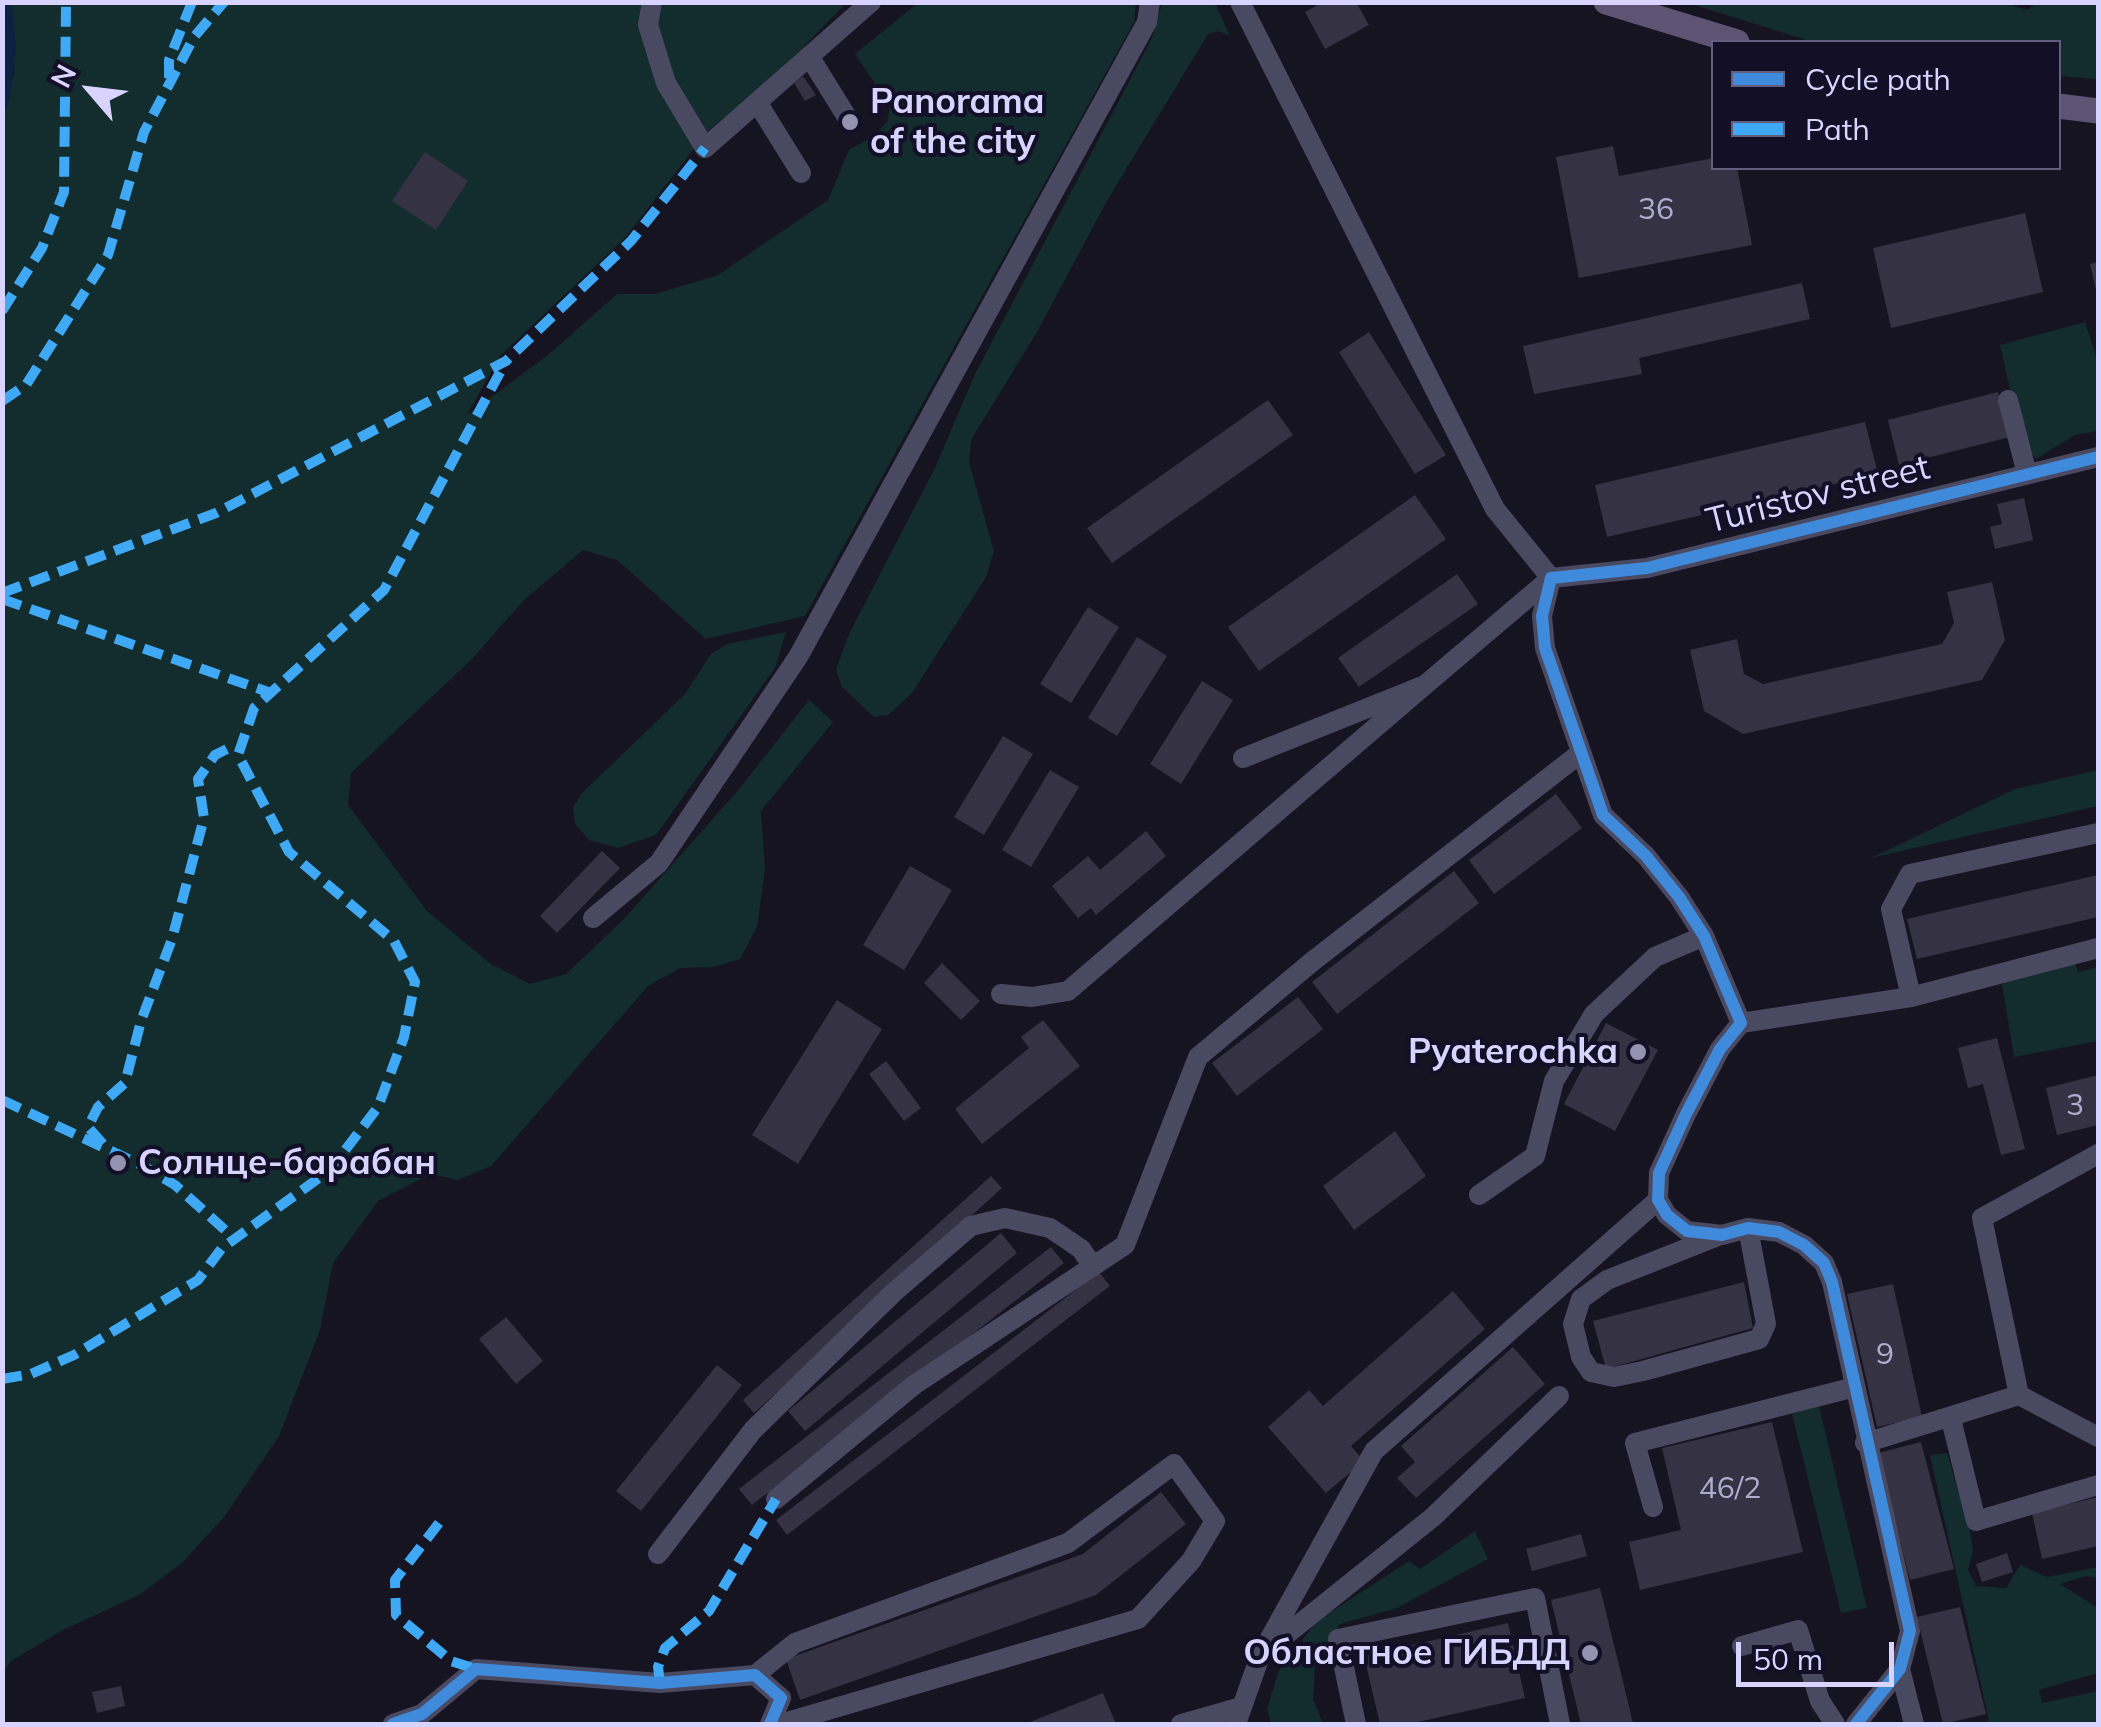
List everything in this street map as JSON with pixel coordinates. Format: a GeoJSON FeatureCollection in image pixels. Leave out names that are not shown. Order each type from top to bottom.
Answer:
{"type":"FeatureCollection","features":[{"type":"Feature","properties":{"kind":"main road"},"geometry":{"type":"LineString","coordinates":[[1606,2],[1730,40]]}},
{"type":"Feature","properties":{"kind":"main road"},"geometry":{"type":"LineString","coordinates":[[2061,106],[2098,111]]}},
{"type":"Feature","properties":{"kind":"street"},"geometry":{"type":"LineString","coordinates":[[652,2],[648,25],[666,83],[705,148],[870,2]]}},
{"type":"Feature","properties":{"kind":"street"},"geometry":{"type":"LineString","coordinates":[[593,918],[660,862],[798,657],[1147,22],[1150,2]]}},
{"type":"Feature","properties":{"kind":"street"},"geometry":{"type":"LineString","coordinates":[[1240,2],[1495,509],[1551,578]]}},
{"type":"Feature","properties":{"kind":"street"},"geometry":{"type":"LineString","coordinates":[[808,56],[850,122]]}},
{"type":"Feature","properties":{"kind":"street"},"geometry":{"type":"LineString","coordinates":[[757,102],[801,173]]}},
{"type":"Feature","properties":{"kind":"street"},"geometry":{"type":"LineString","coordinates":[[2008,400],[2027,474]]}},
{"type":"Feature","properties":{"kind":"street","name":"Turistov street"},"geometry":{"type":"LineString","coordinates":[[1551,578],[1647,568],[2098,457]]}},
{"type":"Feature","properties":{"kind":"street"},"geometry":{"type":"LineString","coordinates":[[1002,994],[1032,997],[1068,990],[1551,578]]}},
{"type":"Feature","properties":{"kind":"street"},"geometry":{"type":"LineString","coordinates":[[1551,578],[1542,616],[1545,648],[1578,755],[1602,816],[1646,856],[1704,936],[1741,1023]]}},
{"type":"Feature","properties":{"kind":"street"},"geometry":{"type":"LineString","coordinates":[[1242,758],[1425,685]]}},
{"type":"Feature","properties":{"kind":"street"},"geometry":{"type":"LineString","coordinates":[[776,1499],[914,1385],[1125,1246],[1198,1057],[1312,961],[1578,755]]}},
{"type":"Feature","properties":{"kind":"street"},"geometry":{"type":"LineString","coordinates":[[1911,998],[1891,909],[1910,874],[2098,833]]}},
{"type":"Feature","properties":{"kind":"street"},"geometry":{"type":"LineString","coordinates":[[1479,1195],[1535,1156],[1554,1081],[1594,1014],[1655,957],[1704,936]]}},
{"type":"Feature","properties":{"kind":"street"},"geometry":{"type":"LineString","coordinates":[[1722,1234],[1687,1231],[1667,1215],[1658,1200],[1659,1173],[1720,1050],[1741,1023],[1911,998],[2098,948]]}},
{"type":"Feature","properties":{"kind":"street"},"geometry":{"type":"LineString","coordinates":[[2020,1394],[1982,1218],[2098,1154]]}},
{"type":"Feature","properties":{"kind":"street"},"geometry":{"type":"LineString","coordinates":[[1181,1724],[1238,1716],[1260,1656],[1374,1451],[1658,1200]]}},
{"type":"Feature","properties":{"kind":"street"},"geometry":{"type":"LineString","coordinates":[[658,1554],[753,1430],[893,1293],[971,1226],[1005,1218],[1050,1228],[1080,1249],[1092,1266]]}},
{"type":"Feature","properties":{"kind":"street"},"geometry":{"type":"LineString","coordinates":[[1748,1228],[1766,1324],[1759,1338],[1614,1377],[1591,1372],[1581,1357],[1572,1324],[1581,1299],[1607,1280],[1722,1234],[1748,1228],[1780,1232],[1804,1244],[1824,1263],[1832,1282],[1910,1631],[1900,1669],[1856,1724]]}},
{"type":"Feature","properties":{"kind":"street"},"geometry":{"type":"LineString","coordinates":[[1653,1507],[1635,1443],[1854,1387]]}},
{"type":"Feature","properties":{"kind":"street"},"geometry":{"type":"LineString","coordinates":[[1866,1443],[2020,1394],[2098,1437]]}},
{"type":"Feature","properties":{"kind":"street"},"geometry":{"type":"LineString","coordinates":[[1260,1656],[1433,1517],[1559,1396]]}},
{"type":"Feature","properties":{"kind":"street"},"geometry":{"type":"LineString","coordinates":[[1951,1419],[1976,1521],[2098,1485]]}},
{"type":"Feature","properties":{"kind":"street"},"geometry":{"type":"LineString","coordinates":[[393,1724],[422,1714],[476,1670],[660,1683],[755,1675],[794,1643],[1068,1543],[1174,1464],[1215,1521],[1191,1561],[1138,1619],[780,1724]]}},
{"type":"Feature","properties":{"kind":"street"},"geometry":{"type":"LineString","coordinates":[[1356,1724],[1338,1639],[1535,1598],[1560,1724]]}},
{"type":"Feature","properties":{"kind":"street"},"geometry":{"type":"LineString","coordinates":[[1742,1646],[1798,1630],[1820,1701],[1834,1724]]}},
{"type":"Feature","properties":{"kind":"street"},"geometry":{"type":"LineString","coordinates":[[1900,1669],[1914,1724]]}},
{"type":"Feature","properties":{"kind":"street"},"geometry":{"type":"LineString","coordinates":[[755,1675],[781,1698],[770,1724]]}},
{"type":"Feature","properties":{"kind":"green space"},"geometry":{"type":"Polygon","coordinates":[[[2002,2],[2027,10],[2037,3],[2098,3],[2098,79],[2061,76],[2061,40],[1807,40],[1688,3],[2002,2]]]}},
{"type":"Feature","properties":{"kind":"green space"},"geometry":{"type":"Polygon","coordinates":[[[11,3],[846,3],[781,70],[707,132],[625,238],[500,356],[467,415],[548,355],[617,294],[655,294],[718,275],[828,200],[849,150],[874,136],[887,122],[890,106],[855,54],[918,3],[1136,3],[1134,22],[805,616],[706,639],[617,560],[583,550],[524,600],[471,660],[351,773],[348,805],[427,911],[491,964],[530,984],[566,974],[624,919],[740,788],[809,700],[833,722],[761,811],[765,869],[757,927],[740,959],[714,967],[680,968],[648,986],[491,1166],[458,1180],[430,1174],[378,1201],[333,1263],[320,1330],[279,1436],[225,1516],[183,1562],[139,1595],[65,1629],[11,1661],[3,1673],[2,120],[14,72],[11,3]]]}},
{"type":"Feature","properties":{"kind":"green space"},"geometry":{"type":"Polygon","coordinates":[[[1162,3],[1215,3],[1230,36],[1218,31],[1208,34],[1108,199],[1037,332],[971,440],[969,462],[994,551],[986,577],[912,693],[888,715],[874,717],[842,687],[836,669],[850,632],[935,468],[975,374],[1152,38],[1162,3]]]}},
{"type":"Feature","properties":{"kind":"green space"},"geometry":{"type":"Polygon","coordinates":[[[2085,322],[2098,362],[2098,431],[2075,435],[2036,459],[2021,438],[2000,345],[2085,322]]]}},
{"type":"Feature","properties":{"kind":"green space"},"geometry":{"type":"Polygon","coordinates":[[[786,632],[775,668],[656,835],[618,848],[589,840],[575,824],[573,807],[582,793],[685,694],[711,654],[727,644],[786,632]]]}},
{"type":"Feature","properties":{"kind":"green space"},"geometry":{"type":"Polygon","coordinates":[[[2098,770],[2098,806],[1871,858],[2015,789],[2098,770]]]}},
{"type":"Feature","properties":{"kind":"green space"},"geometry":{"type":"Polygon","coordinates":[[[2075,962],[2078,972],[2098,967],[2098,1041],[2014,1057],[2002,984],[2075,962]]]}},
{"type":"Feature","properties":{"kind":"green space"},"geometry":{"type":"Polygon","coordinates":[[[1819,1406],[1867,1608],[1841,1613],[1792,1414],[1819,1406]]]}},
{"type":"Feature","properties":{"kind":"green space"},"geometry":{"type":"Polygon","coordinates":[[[1947,1453],[1970,1530],[1973,1551],[1968,1570],[1976,1586],[2006,1588],[2020,1565],[2047,1577],[2098,1567],[2098,1578],[2086,1576],[2060,1584],[2098,1608],[2098,1673],[2039,1690],[2042,1703],[2098,1691],[2098,1724],[1977,1724],[1989,1721],[1930,1455],[1947,1453]]]}},
{"type":"Feature","properties":{"kind":"green space"},"geometry":{"type":"Polygon","coordinates":[[[1475,1531],[1488,1559],[1397,1608],[1340,1624],[1315,1664],[1313,1699],[1323,1724],[1271,1724],[1267,1709],[1279,1670],[1317,1621],[1409,1561],[1420,1569],[1475,1531]]]}},
{"type":"Feature","properties":{"kind":"water"},"geometry":{"type":"Polygon","coordinates":[[[3,2],[11,3],[16,46],[3,120],[3,2]]]}},
{"type":"Feature","properties":{"kind":"building"},"geometry":{"type":"Polygon","coordinates":[[[1323,2],[1356,2],[1369,25],[1325,49],[1305,12],[1323,2]]]}},
{"type":"Feature","properties":{"kind":"building"},"geometry":{"type":"Polygon","coordinates":[[[803,76],[816,95],[805,101],[794,83],[803,76]]]}},
{"type":"Feature","properties":{"kind":"building"},"geometry":{"type":"Polygon","coordinates":[[[1613,146],[1619,176],[1711,159],[1711,170],[1737,170],[1752,245],[1579,278],[1556,157],[1613,146]]]}},
{"type":"Feature","properties":{"kind":"building"},"geometry":{"type":"Polygon","coordinates":[[[425,152],[468,181],[436,230],[392,201],[425,152]]]}},
{"type":"Feature","properties":{"kind":"building"},"geometry":{"type":"Polygon","coordinates":[[[2025,213],[2043,292],[1891,328],[1873,248],[2025,213]]]}},
{"type":"Feature","properties":{"kind":"building"},"geometry":{"type":"Polygon","coordinates":[[[2098,262],[2098,293],[2097,294],[2090,264],[2098,262]]]}},
{"type":"Feature","properties":{"kind":"building"},"geometry":{"type":"Polygon","coordinates":[[[1802,283],[1810,319],[1639,358],[1642,374],[1534,394],[1523,346],[1802,283]]]}},
{"type":"Feature","properties":{"kind":"building"},"geometry":{"type":"Polygon","coordinates":[[[1369,332],[1446,455],[1415,474],[1339,352],[1369,332]]]}},
{"type":"Feature","properties":{"kind":"building"},"geometry":{"type":"Polygon","coordinates":[[[1998,392],[2010,437],[1899,465],[1888,420],[1998,392]]]}},
{"type":"Feature","properties":{"kind":"building"},"geometry":{"type":"Polygon","coordinates":[[[1268,400],[1293,435],[1112,563],[1087,528],[1268,400]]]}},
{"type":"Feature","properties":{"kind":"building"},"geometry":{"type":"Polygon","coordinates":[[[1865,422],[1878,474],[1607,537],[1595,485],[1865,422]]]}},
{"type":"Feature","properties":{"kind":"building"},"geometry":{"type":"Polygon","coordinates":[[[1415,495],[1446,539],[1259,671],[1228,627],[1415,495]]]}},
{"type":"Feature","properties":{"kind":"building"},"geometry":{"type":"Polygon","coordinates":[[[2024,498],[2033,540],[1995,549],[1990,527],[2002,524],[1997,504],[2024,498]]]}},
{"type":"Feature","properties":{"kind":"building"},"geometry":{"type":"Polygon","coordinates":[[[1457,574],[1478,604],[1359,687],[1338,658],[1457,574]]]}},
{"type":"Feature","properties":{"kind":"building"},"geometry":{"type":"Polygon","coordinates":[[[1992,582],[2005,640],[1982,680],[1743,734],[1704,711],[1690,650],[1737,639],[1744,674],[1763,684],[1942,644],[1954,623],[1947,592],[1992,582]]]}},
{"type":"Feature","properties":{"kind":"building"},"geometry":{"type":"Polygon","coordinates":[[[1088,607],[1119,627],[1071,703],[1040,684],[1088,607]]]}},
{"type":"Feature","properties":{"kind":"building"},"geometry":{"type":"Polygon","coordinates":[[[1137,637],[1167,656],[1117,736],[1088,718],[1137,637]]]}},
{"type":"Feature","properties":{"kind":"building"},"geometry":{"type":"Polygon","coordinates":[[[1202,681],[1233,700],[1181,784],[1150,764],[1202,681]]]}},
{"type":"Feature","properties":{"kind":"building"},"geometry":{"type":"Polygon","coordinates":[[[1003,736],[1033,754],[984,835],[954,817],[1003,736]]]}},
{"type":"Feature","properties":{"kind":"building"},"geometry":{"type":"Polygon","coordinates":[[[1050,770],[1079,787],[1031,867],[1002,850],[1050,770]]]}},
{"type":"Feature","properties":{"kind":"building"},"geometry":{"type":"Polygon","coordinates":[[[1556,794],[1582,828],[1494,894],[1469,860],[1556,794]]]}},
{"type":"Feature","properties":{"kind":"building"},"geometry":{"type":"Polygon","coordinates":[[[1146,831],[1166,856],[1096,915],[1091,908],[1078,918],[1052,886],[1088,856],[1100,870],[1146,831]]]}},
{"type":"Feature","properties":{"kind":"building"},"geometry":{"type":"Polygon","coordinates":[[[602,851],[620,868],[557,933],[540,916],[602,851]]]}},
{"type":"Feature","properties":{"kind":"building"},"geometry":{"type":"Polygon","coordinates":[[[910,866],[952,890],[904,970],[863,945],[910,866]]]}},
{"type":"Feature","properties":{"kind":"building"},"geometry":{"type":"Polygon","coordinates":[[[1454,871],[1479,903],[1337,1014],[1312,982],[1454,871]]]}},
{"type":"Feature","properties":{"kind":"building"},"geometry":{"type":"Polygon","coordinates":[[[2098,875],[2098,917],[1917,959],[1907,919],[2098,875]]]}},
{"type":"Feature","properties":{"kind":"building"},"geometry":{"type":"Polygon","coordinates":[[[942,963],[980,1001],[961,1020],[924,983],[942,963]]]}},
{"type":"Feature","properties":{"kind":"building"},"geometry":{"type":"Polygon","coordinates":[[[1298,997],[1323,1029],[1237,1096],[1212,1063],[1298,997]]]}},
{"type":"Feature","properties":{"kind":"building"},"geometry":{"type":"Polygon","coordinates":[[[837,1000],[882,1029],[798,1164],[752,1135],[837,1000]]]}},
{"type":"Feature","properties":{"kind":"building"},"geometry":{"type":"Polygon","coordinates":[[[1043,1020],[1080,1066],[982,1144],[955,1109],[1029,1048],[1021,1037],[1043,1020]]]}},
{"type":"Feature","properties":{"kind":"building"},"geometry":{"type":"Polygon","coordinates":[[[1606,1023],[1658,1050],[1615,1131],[1564,1104],[1606,1023]]]}},
{"type":"Feature","properties":{"kind":"building"},"geometry":{"type":"Polygon","coordinates":[[[1997,1038],[2025,1149],[2001,1155],[1983,1084],[1968,1088],[1958,1048],[1997,1038]]]}},
{"type":"Feature","properties":{"kind":"building"},"geometry":{"type":"Polygon","coordinates":[[[886,1061],[921,1108],[904,1121],[869,1074],[886,1061]]]}},
{"type":"Feature","properties":{"kind":"building"},"geometry":{"type":"Polygon","coordinates":[[[2098,1075],[2098,1125],[2057,1135],[2046,1088],[2098,1075]]]}},
{"type":"Feature","properties":{"kind":"building"},"geometry":{"type":"Polygon","coordinates":[[[1395,1131],[1426,1176],[1354,1230],[1323,1186],[1395,1131]]]}},
{"type":"Feature","properties":{"kind":"building"},"geometry":{"type":"Polygon","coordinates":[[[991,1176],[1002,1188],[754,1413],[743,1400],[991,1176]]]}},
{"type":"Feature","properties":{"kind":"building"},"geometry":{"type":"Polygon","coordinates":[[[1001,1233],[1017,1253],[805,1431],[788,1411],[1001,1233]]]}},
{"type":"Feature","properties":{"kind":"building"},"geometry":{"type":"Polygon","coordinates":[[[1051,1247],[1064,1263],[752,1505],[739,1489],[1051,1247]]]}},
{"type":"Feature","properties":{"kind":"building"},"geometry":{"type":"Polygon","coordinates":[[[1099,1272],[1110,1286],[787,1535],[776,1520],[1099,1272]]]}},
{"type":"Feature","properties":{"kind":"building"},"geometry":{"type":"Polygon","coordinates":[[[1744,1282],[1753,1328],[1606,1369],[1593,1321],[1744,1282]]]}},
{"type":"Feature","properties":{"kind":"building"},"geometry":{"type":"Polygon","coordinates":[[[1893,1284],[1922,1417],[1877,1427],[1847,1294],[1893,1284]]]}},
{"type":"Feature","properties":{"kind":"building"},"geometry":{"type":"Polygon","coordinates":[[[1453,1291],[1485,1329],[1351,1446],[1364,1461],[1326,1493],[1268,1427],[1309,1390],[1323,1406],[1453,1291]]]}},
{"type":"Feature","properties":{"kind":"building"},"geometry":{"type":"Polygon","coordinates":[[[506,1317],[543,1361],[516,1384],[479,1339],[506,1317]]]}},
{"type":"Feature","properties":{"kind":"building"},"geometry":{"type":"Polygon","coordinates":[[[1513,1347],[1545,1384],[1416,1498],[1397,1478],[1415,1462],[1401,1446],[1513,1347]]]}},
{"type":"Feature","properties":{"kind":"building"},"geometry":{"type":"Polygon","coordinates":[[[717,1365],[742,1385],[641,1511],[616,1491],[717,1365]]]}},
{"type":"Feature","properties":{"kind":"building"},"geometry":{"type":"Polygon","coordinates":[[[1772,1422],[1803,1552],[1640,1590],[1629,1542],[1681,1530],[1662,1448],[1772,1422]]]}},
{"type":"Feature","properties":{"kind":"building"},"geometry":{"type":"Polygon","coordinates":[[[1921,1442],[1954,1569],[1910,1580],[1878,1453],[1921,1442]]]}},
{"type":"Feature","properties":{"kind":"building"},"geometry":{"type":"Polygon","coordinates":[[[1161,1492],[1186,1524],[1096,1595],[800,1700],[786,1659],[1083,1554],[1161,1492]]]}},
{"type":"Feature","properties":{"kind":"building"},"geometry":{"type":"Polygon","coordinates":[[[2098,1497],[2098,1546],[2042,1559],[2032,1513],[2098,1497]]]}},
{"type":"Feature","properties":{"kind":"building"},"geometry":{"type":"Polygon","coordinates":[[[1581,1534],[1587,1556],[1532,1571],[1526,1549],[1581,1534]]]}},
{"type":"Feature","properties":{"kind":"building"},"geometry":{"type":"Polygon","coordinates":[[[2007,1553],[2013,1572],[1982,1582],[1976,1564],[2007,1553]]]}},
{"type":"Feature","properties":{"kind":"building","name":"Областное ГИБДД"},"geometry":{"type":"Polygon","coordinates":[[[1600,1588],[1633,1724],[1581,1724],[1551,1600],[1600,1588]]]}},
{"type":"Feature","properties":{"kind":"building"},"geometry":{"type":"Polygon","coordinates":[[[1960,1607],[1986,1714],[1943,1724],[1917,1617],[1960,1607]]]}},
{"type":"Feature","properties":{"kind":"building"},"geometry":{"type":"Polygon","coordinates":[[[1508,1623],[1525,1698],[1409,1724],[1380,1724],[1364,1656],[1508,1623]]]}},
{"type":"Feature","properties":{"kind":"building"},"geometry":{"type":"Polygon","coordinates":[[[121,1686],[125,1706],[97,1713],[92,1692],[121,1686]]]}},
{"type":"Feature","properties":{"kind":"building"},"geometry":{"type":"Polygon","coordinates":[[[1103,1693],[1116,1724],[1025,1724],[1103,1693]]]}},
{"type":"Feature","properties":{"kind":"marked path"},"geometry":{"type":"LineString","coordinates":[[2,311],[42,248],[64,192],[66,2]]}},
{"type":"Feature","properties":{"kind":"marked path"},"geometry":{"type":"LineString","coordinates":[[169,78],[169,60],[192,2]]}},
{"type":"Feature","properties":{"kind":"marked path"},"geometry":{"type":"LineString","coordinates":[[2,401],[26,385],[108,255],[144,132],[194,37],[224,2]]}},
{"type":"Feature","properties":{"kind":"marked path"},"geometry":{"type":"LineString","coordinates":[[2,593],[216,513],[506,361],[631,241],[705,148]]}},
{"type":"Feature","properties":{"kind":"marked path"},"geometry":{"type":"LineString","coordinates":[[2,1379],[31,1374],[74,1355],[198,1280],[222,1248],[330,1170],[378,1107],[404,1037],[415,982],[394,941],[289,852],[238,755],[254,708],[384,590],[506,361]]}},
{"type":"Feature","properties":{"kind":"marked path"},"geometry":{"type":"LineString","coordinates":[[2,599],[271,693]]}},
{"type":"Feature","properties":{"kind":"marked path"},"geometry":{"type":"LineString","coordinates":[[103,1144],[88,1127],[98,1107],[125,1083],[141,1021],[172,939],[204,818],[198,779],[215,755],[233,746]]}},
{"type":"Feature","properties":{"kind":"marked path"},"geometry":{"type":"LineString","coordinates":[[2,1100],[175,1185],[235,1239]]}},
{"type":"Feature","properties":{"kind":"marked path"},"geometry":{"type":"LineString","coordinates":[[660,1683],[658,1667],[665,1648],[709,1611],[776,1499]]}},
{"type":"Feature","properties":{"kind":"marked path"},"geometry":{"type":"LineString","coordinates":[[439,1523],[395,1580],[396,1615],[451,1661],[476,1669]]}},
{"type":"Feature","properties":{"kind":"cycle path"},"geometry":{"type":"LineString","coordinates":[[1856,1724],[1900,1669],[1910,1631],[1832,1282],[1824,1263],[1804,1245],[1779,1232],[1748,1228],[1722,1235],[1687,1231],[1667,1215],[1658,1200],[1659,1173],[1686,1114],[1720,1049],[1741,1023],[1704,936],[1679,897],[1646,856],[1603,815],[1545,648],[1542,616],[1551,578],[1647,568],[2098,457]]}},
{"type":"Feature","properties":{"kind":"cycle path"},"geometry":{"type":"LineString","coordinates":[[393,1724],[422,1714],[476,1669],[660,1683],[755,1675],[781,1698],[770,1724]]}},
{"type":"Feature","properties":{"kind":"place","name":"Panorama of the city"},"geometry":{"type":"Point","coordinates":[850,122]}},
{"type":"Feature","properties":{"kind":"place","name":"Pyaterochka"},"geometry":{"type":"Point","coordinates":[1638,1052]}},
{"type":"Feature","properties":{"kind":"place","name":"Солнце-барабан"},"geometry":{"type":"Point","coordinates":[118,1163]}},
{"type":"Feature","properties":{"kind":"place","name":"Областное ГИБДД"},"geometry":{"type":"Point","coordinates":[1590,1653]}}]}
